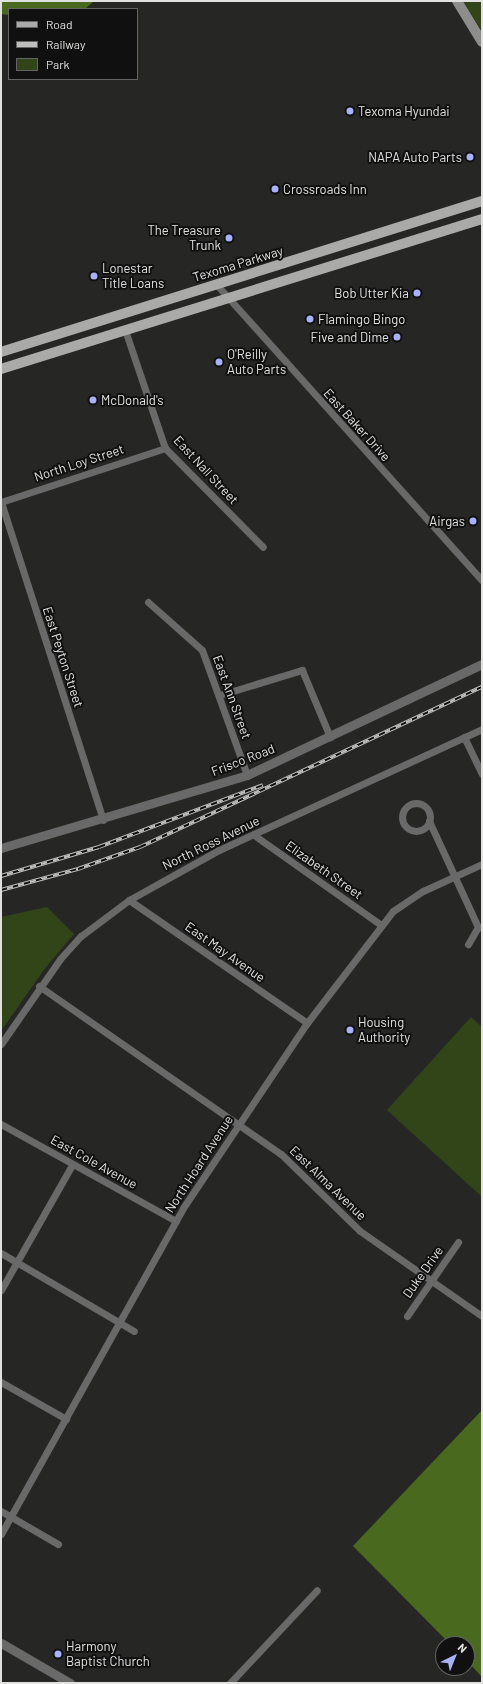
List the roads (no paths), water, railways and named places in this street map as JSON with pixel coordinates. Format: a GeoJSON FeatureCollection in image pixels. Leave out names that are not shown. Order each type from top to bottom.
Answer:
{"type":"FeatureCollection","features":[{"type":"Feature","properties":{"kind":"main road"},"geometry":{"type":"LineString","coordinates":[[457,1],[482,42]]}},
{"type":"Feature","properties":{"kind":"main road","name":"Texoma Parkway"},"geometry":{"type":"LineString","coordinates":[[1,352],[482,201]]}},
{"type":"Feature","properties":{"kind":"main road"},"geometry":{"type":"LineString","coordinates":[[1,369],[482,219]]}},
{"type":"Feature","properties":{"kind":"street","name":"East Baker Drive"},"geometry":{"type":"LineString","coordinates":[[216,284],[482,580]]}},
{"type":"Feature","properties":{"kind":"street","name":"East Nall Street"},"geometry":{"type":"LineString","coordinates":[[125,330],[165,448],[263,547]]}},
{"type":"Feature","properties":{"kind":"street","name":"North Loy Street"},"geometry":{"type":"LineString","coordinates":[[1,502],[165,448]]}},
{"type":"Feature","properties":{"kind":"street","name":"East Peyton Street"},"geometry":{"type":"LineString","coordinates":[[1,502],[103,820]]}},
{"type":"Feature","properties":{"kind":"street","name":"East Ann Street"},"geometry":{"type":"LineString","coordinates":[[148,602],[202,650],[220,695],[247,775]]}},
{"type":"Feature","properties":{"kind":"street","name":"Frisco Road"},"geometry":{"type":"LineString","coordinates":[[1,848],[103,820],[247,775],[482,664]]}},
{"type":"Feature","properties":{"kind":"street"},"geometry":{"type":"LineString","coordinates":[[220,695],[302,670],[330,737]]}},
{"type":"Feature","properties":{"kind":"street","name":"North Ross Avenue"},"geometry":{"type":"LineString","coordinates":[[1,1044],[39,986],[81,936],[129,900],[254,835],[482,729]]}},
{"type":"Feature","properties":{"kind":"street"},"geometry":{"type":"LineString","coordinates":[[464,737],[482,774]]}},
{"type":"Feature","properties":{"kind":"street"},"geometry":{"type":"LineString","coordinates":[[429,821],[456,876],[478,927],[468,944]]}},
{"type":"Feature","properties":{"kind":"street","name":"Elizabeth Street"},"geometry":{"type":"LineString","coordinates":[[254,835],[381,925]]}},
{"type":"Feature","properties":{"kind":"street","name":"North Hoard Avenue"},"geometry":{"type":"LineString","coordinates":[[1,1534],[121,1322],[176,1221],[307,1023],[381,925],[423,891],[482,864]]}},
{"type":"Feature","properties":{"kind":"street","name":"East May Avenue"},"geometry":{"type":"LineString","coordinates":[[129,900],[307,1023]]}},
{"type":"Feature","properties":{"kind":"street","name":"East Alma Avenue"},"geometry":{"type":"LineString","coordinates":[[39,986],[239,1125],[306,1175],[360,1231],[482,1316]]}},
{"type":"Feature","properties":{"kind":"street","name":"East Cole Avenue"},"geometry":{"type":"LineString","coordinates":[[1,1124],[72,1165],[176,1221]]}},
{"type":"Feature","properties":{"kind":"street"},"geometry":{"type":"LineString","coordinates":[[1,1290],[72,1165]]}},
{"type":"Feature","properties":{"kind":"street","name":"Duke Drive"},"geometry":{"type":"LineString","coordinates":[[407,1316],[458,1242]]}},
{"type":"Feature","properties":{"kind":"street"},"geometry":{"type":"LineString","coordinates":[[1,1253],[134,1331]]}},
{"type":"Feature","properties":{"kind":"street"},"geometry":{"type":"LineString","coordinates":[[1,1382],[66,1419]]}},
{"type":"Feature","properties":{"kind":"street"},"geometry":{"type":"LineString","coordinates":[[1,1511],[58,1544]]}},
{"type":"Feature","properties":{"kind":"street"},"geometry":{"type":"LineString","coordinates":[[230,1683],[317,1590]]}},
{"type":"Feature","properties":{"kind":"street"},"geometry":{"type":"LineString","coordinates":[[1,1643],[70,1683]]}},
{"type":"Feature","properties":{"kind":"railway"},"geometry":{"type":"LineString","coordinates":[[1,890],[78,869],[140,847],[482,687]]}},
{"type":"Feature","properties":{"kind":"railway"},"geometry":{"type":"LineString","coordinates":[[1,876],[99,847],[263,785]]}},
{"type":"Feature","properties":{"kind":"place","name":"Texoma Hyundai"},"geometry":{"type":"Point","coordinates":[350,111]}},
{"type":"Feature","properties":{"kind":"place","name":"NAPA Auto Parts"},"geometry":{"type":"Point","coordinates":[470,157]}},
{"type":"Feature","properties":{"kind":"place","name":"Crossroads Inn"},"geometry":{"type":"Point","coordinates":[275,189]}},
{"type":"Feature","properties":{"kind":"place","name":"The Treasure Trunk"},"geometry":{"type":"Point","coordinates":[229,238]}},
{"type":"Feature","properties":{"kind":"place","name":"Lonestar Title Loans"},"geometry":{"type":"Point","coordinates":[94,276]}},
{"type":"Feature","properties":{"kind":"place","name":"Bob Utter Kia"},"geometry":{"type":"Point","coordinates":[417,293]}},
{"type":"Feature","properties":{"kind":"place","name":"Flamingo Bingo"},"geometry":{"type":"Point","coordinates":[310,319]}},
{"type":"Feature","properties":{"kind":"place","name":"Five and Dime"},"geometry":{"type":"Point","coordinates":[397,337]}},
{"type":"Feature","properties":{"kind":"place","name":"O'Reilly Auto Parts"},"geometry":{"type":"Point","coordinates":[219,362]}},
{"type":"Feature","properties":{"kind":"place","name":"McDonald's"},"geometry":{"type":"Point","coordinates":[93,400]}},
{"type":"Feature","properties":{"kind":"place","name":"Airgas"},"geometry":{"type":"Point","coordinates":[473,521]}},
{"type":"Feature","properties":{"kind":"place","name":"Housing Authority"},"geometry":{"type":"Point","coordinates":[350,1030]}},
{"type":"Feature","properties":{"kind":"place","name":"Harmony Baptist Church"},"geometry":{"type":"Point","coordinates":[58,1654]}}]}
